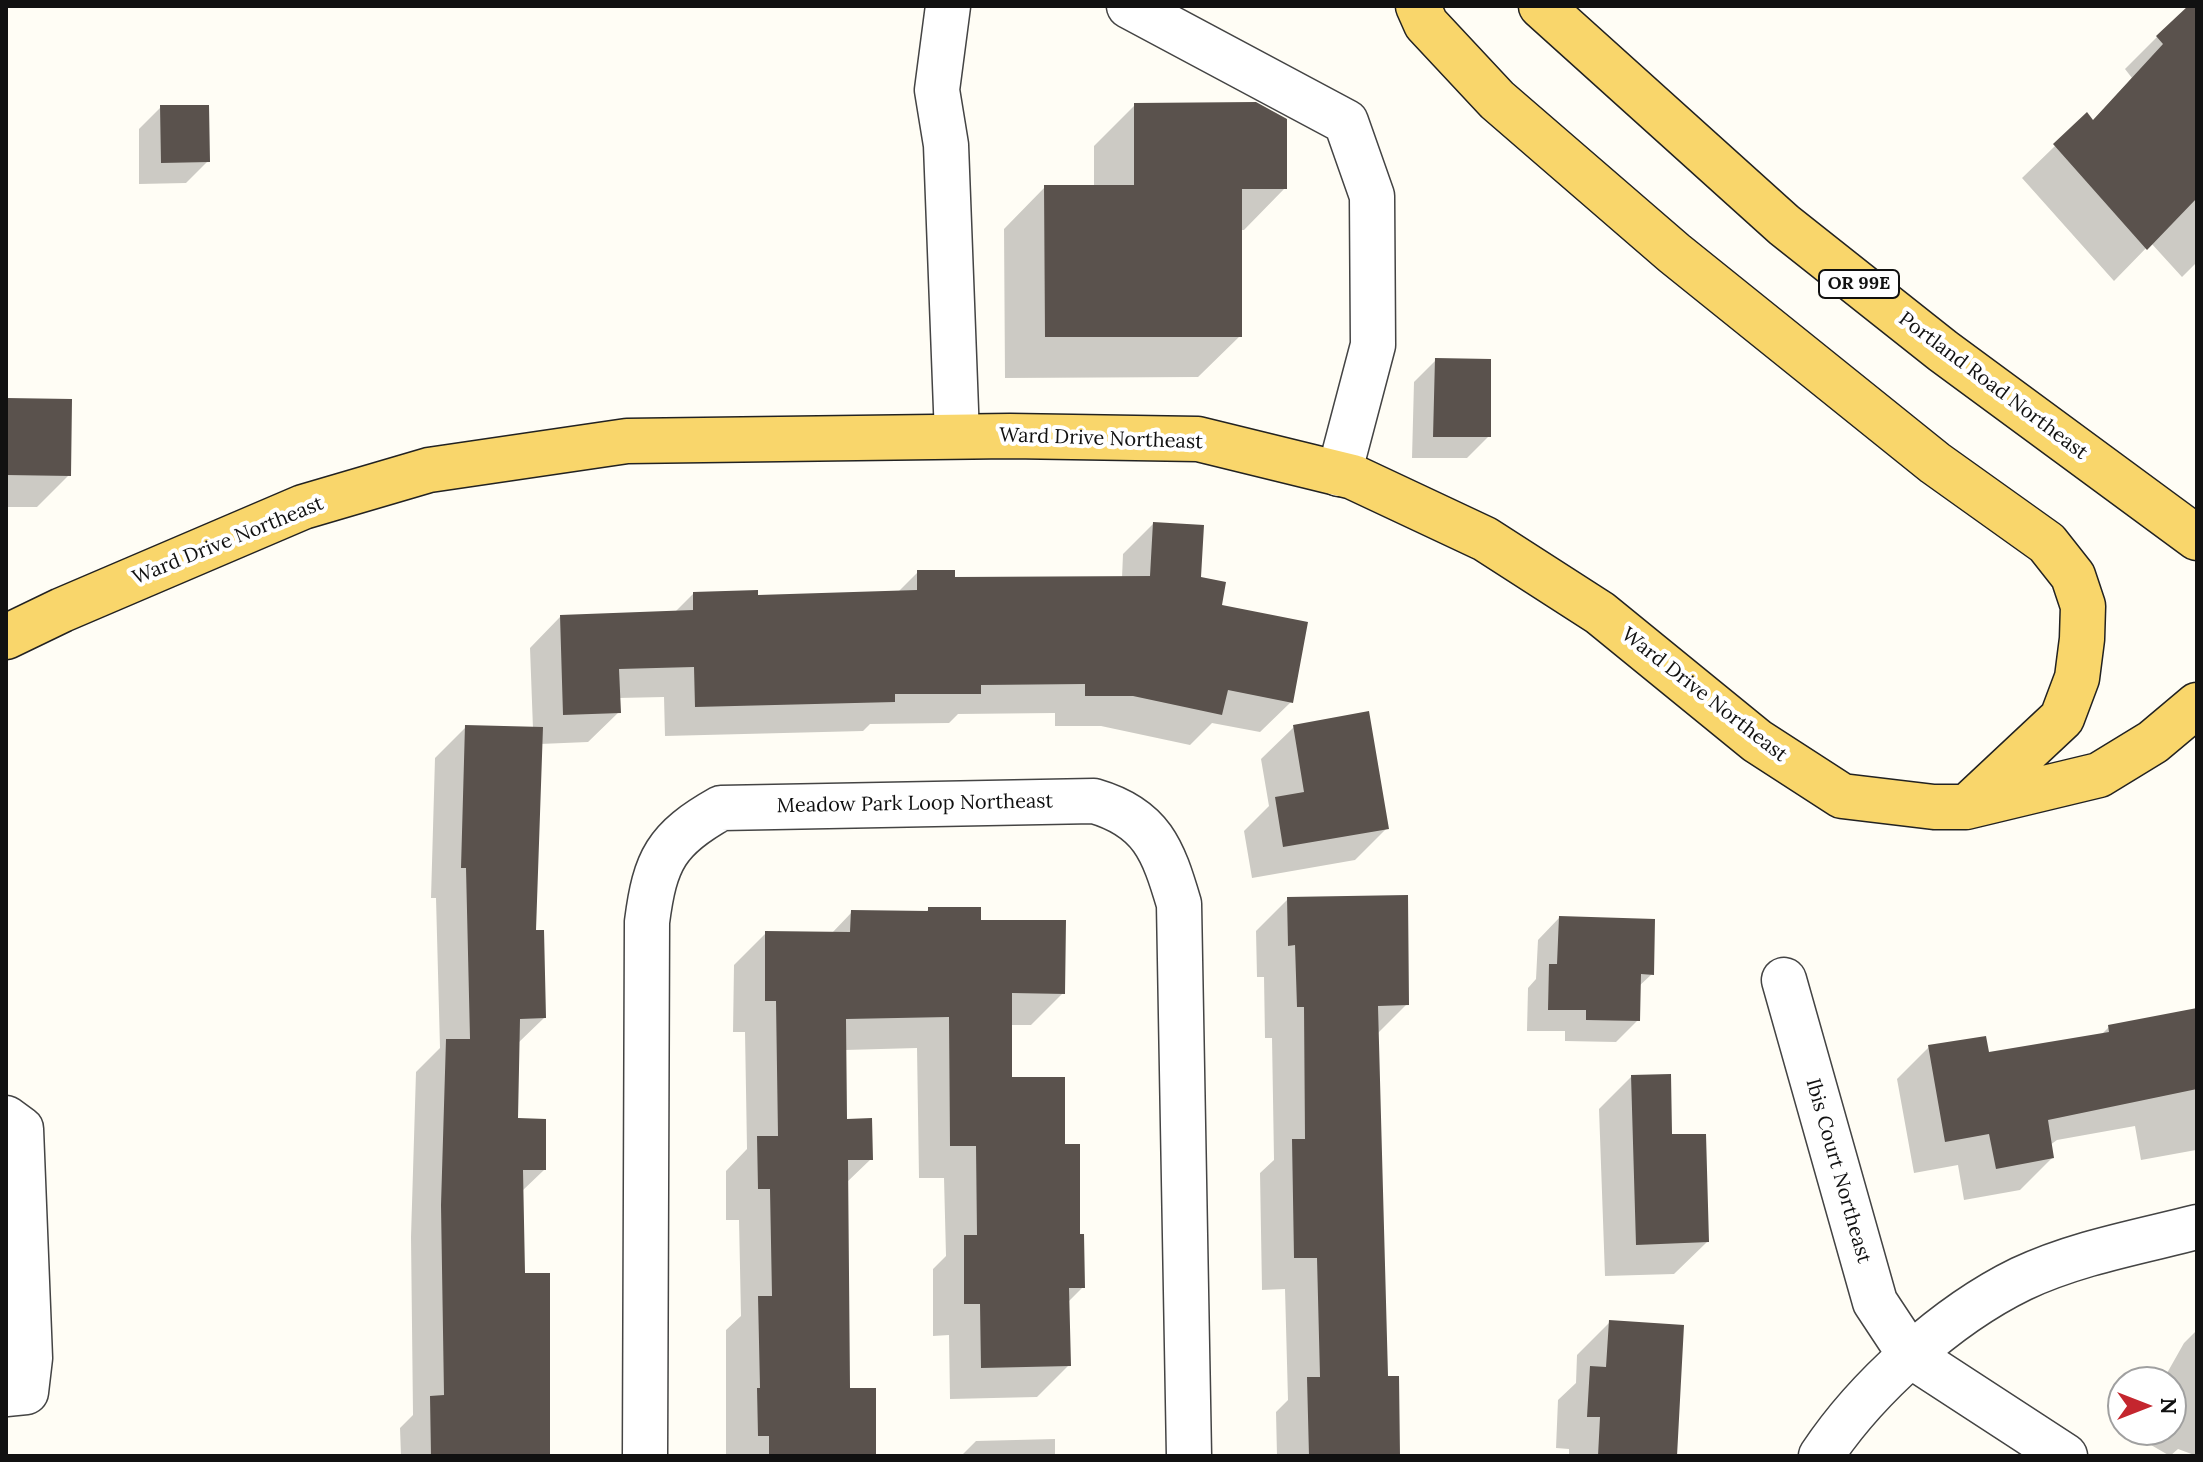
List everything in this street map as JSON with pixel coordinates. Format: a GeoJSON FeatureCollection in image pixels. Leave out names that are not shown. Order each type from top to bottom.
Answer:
{"type":"FeatureCollection","features":[{"type":"Feature","properties":{"kind":"main road"},"geometry":{"type":"LineString","coordinates":[[1418,6],[1426,24],[1520,120],[1724,293],[1935,463],[2047,543],[2073,576],[2083,606],[2082,639],[2077,678],[2062,718],[1966,807]]}},
{"type":"Feature","properties":{"kind":"main road","name":"Portland Road Northeast"},"geometry":{"type":"LineString","coordinates":[[1541,6],[1784,225],[1943,351],[2197,538]]}},
{"type":"Feature","properties":{"kind":"main road","name":"Ward Drive Northeast"},"geometry":{"type":"LineString","coordinates":[[6,637],[303,507],[429,470],[627,441],[957,436],[1198,439],[1339,474],[1485,539],[1600,613],[1757,741],[1842,796],[1934,807],[1966,807],[2099,775],[2153,742],[2197,705]]}},
{"type":"Feature","properties":{"kind":"street"},"geometry":{"type":"LineString","coordinates":[[948,6],[937,90],[946,145],[957,436]]}},
{"type":"Feature","properties":{"kind":"street"},"geometry":{"type":"LineString","coordinates":[[1129,6],[1346,122],[1372,196],[1373,345],[1339,474]]}},
{"type":"Feature","properties":{"kind":"street","name":"Meadow Park Loop Northeast"},"geometry":{"type":"LineString","coordinates":[[645,1456],[647,922],[652,879],[667,847],[689,826],[721,808],[1094,801],[1122,809],[1147,830],[1166,858],[1179,904],[1189,1456]]}},
{"type":"Feature","properties":{"kind":"street","name":"Ibis Court Northeast"},"geometry":{"type":"LineString","coordinates":[[1784,980],[1875,1302],[1910,1355]]}},
{"type":"Feature","properties":{"kind":"street"},"geometry":{"type":"LineString","coordinates":[[6,1118],[21,1129],[30,1358],[26,1392],[6,1394]]}},
{"type":"Feature","properties":{"kind":"street"},"geometry":{"type":"LineString","coordinates":[[1821,1456],[1847,1416],[1910,1355],[2020,1280],[2071,1259],[2197,1227]]}},
{"type":"Feature","properties":{"kind":"street"},"geometry":{"type":"LineString","coordinates":[[1910,1355],[2065,1456]]}},
{"type":"Feature","properties":{"kind":"building"},"geometry":{"type":"Polygon","coordinates":[[[2188,6],[2197,6],[2197,198],[2147,250],[2053,144],[2087,112],[2093,120],[2163,44],[2156,36],[2188,6]]]}},
{"type":"Feature","properties":{"kind":"building"},"geometry":{"type":"Polygon","coordinates":[[[1256,102],[1287,119],[1287,189],[1242,189],[1242,337],[1045,337],[1044,185],[1134,185],[1134,103],[1256,102]]]}},
{"type":"Feature","properties":{"kind":"building"},"geometry":{"type":"Polygon","coordinates":[[[160,105],[209,105],[210,162],[161,163],[160,105]]]}},
{"type":"Feature","properties":{"kind":"building"},"geometry":{"type":"Polygon","coordinates":[[[1435,358],[1491,359],[1491,437],[1433,437],[1435,358]]]}},
{"type":"Feature","properties":{"kind":"building"},"geometry":{"type":"Polygon","coordinates":[[[6,398],[72,399],[71,476],[6,475],[6,398]]]}},
{"type":"Feature","properties":{"kind":"building"},"geometry":{"type":"Polygon","coordinates":[[[1153,522],[1204,525],[1201,577],[1226,582],[1222,605],[1308,622],[1293,703],[1228,690],[1222,715],[1133,696],[1085,696],[1085,684],[981,685],[981,694],[895,694],[895,702],[695,707],[694,667],[619,669],[621,713],[563,715],[560,615],[693,610],[693,592],[758,590],[758,595],[917,590],[917,570],[955,570],[955,577],[1150,576],[1153,522]]]}},
{"type":"Feature","properties":{"kind":"building"},"geometry":{"type":"Polygon","coordinates":[[[1369,711],[1389,829],[1283,847],[1275,797],[1304,792],[1293,725],[1369,711]]]}},
{"type":"Feature","properties":{"kind":"building"},"geometry":{"type":"Polygon","coordinates":[[[465,725],[543,727],[536,930],[544,930],[546,1018],[520,1019],[518,1118],[546,1119],[546,1170],[523,1170],[525,1273],[550,1273],[550,1456],[431,1456],[430,1396],[444,1395],[441,1205],[446,1039],[470,1039],[466,868],[461,868],[465,725]]]}},
{"type":"Feature","properties":{"kind":"building"},"geometry":{"type":"Polygon","coordinates":[[[1408,895],[1409,1005],[1378,1006],[1388,1376],[1399,1376],[1400,1456],[1309,1456],[1307,1377],[1320,1377],[1317,1258],[1294,1258],[1292,1139],[1305,1139],[1304,1007],[1297,1007],[1295,945],[1288,946],[1287,897],[1408,895]]]}},
{"type":"Feature","properties":{"kind":"building"},"geometry":{"type":"Polygon","coordinates":[[[928,907],[981,907],[981,920],[1066,920],[1065,994],[1012,993],[1012,1077],[1065,1077],[1065,1144],[1080,1144],[1080,1234],[1084,1234],[1085,1288],[1069,1288],[1071,1366],[981,1368],[980,1304],[964,1304],[964,1235],[977,1235],[976,1146],[950,1146],[949,1017],[846,1019],[847,1119],[872,1118],[873,1160],[848,1160],[850,1388],[876,1388],[876,1456],[769,1456],[769,1436],[758,1436],[757,1388],[760,1388],[758,1296],[772,1296],[770,1189],[758,1189],[757,1136],[778,1136],[776,1001],[765,1001],[765,931],[850,932],[851,910],[928,911],[928,907]]]}},
{"type":"Feature","properties":{"kind":"building"},"geometry":{"type":"Polygon","coordinates":[[[1559,916],[1655,919],[1654,975],[1641,974],[1640,1021],[1586,1020],[1586,1010],[1548,1010],[1549,964],[1557,964],[1559,916]]]}},
{"type":"Feature","properties":{"kind":"building"},"geometry":{"type":"Polygon","coordinates":[[[2197,1008],[2197,1089],[2048,1120],[2054,1158],[1996,1169],[1989,1134],[1945,1142],[1928,1045],[1986,1036],[1989,1052],[2109,1032],[2108,1025],[2197,1008]]]}},
{"type":"Feature","properties":{"kind":"building"},"geometry":{"type":"Polygon","coordinates":[[[1671,1074],[1672,1134],[1706,1134],[1709,1242],[1636,1245],[1631,1075],[1671,1074]]]}},
{"type":"Feature","properties":{"kind":"building"},"geometry":{"type":"Polygon","coordinates":[[[1609,1320],[1684,1325],[1677,1456],[1598,1456],[1600,1417],[1587,1417],[1590,1366],[1606,1367],[1609,1320]]]}}]}
